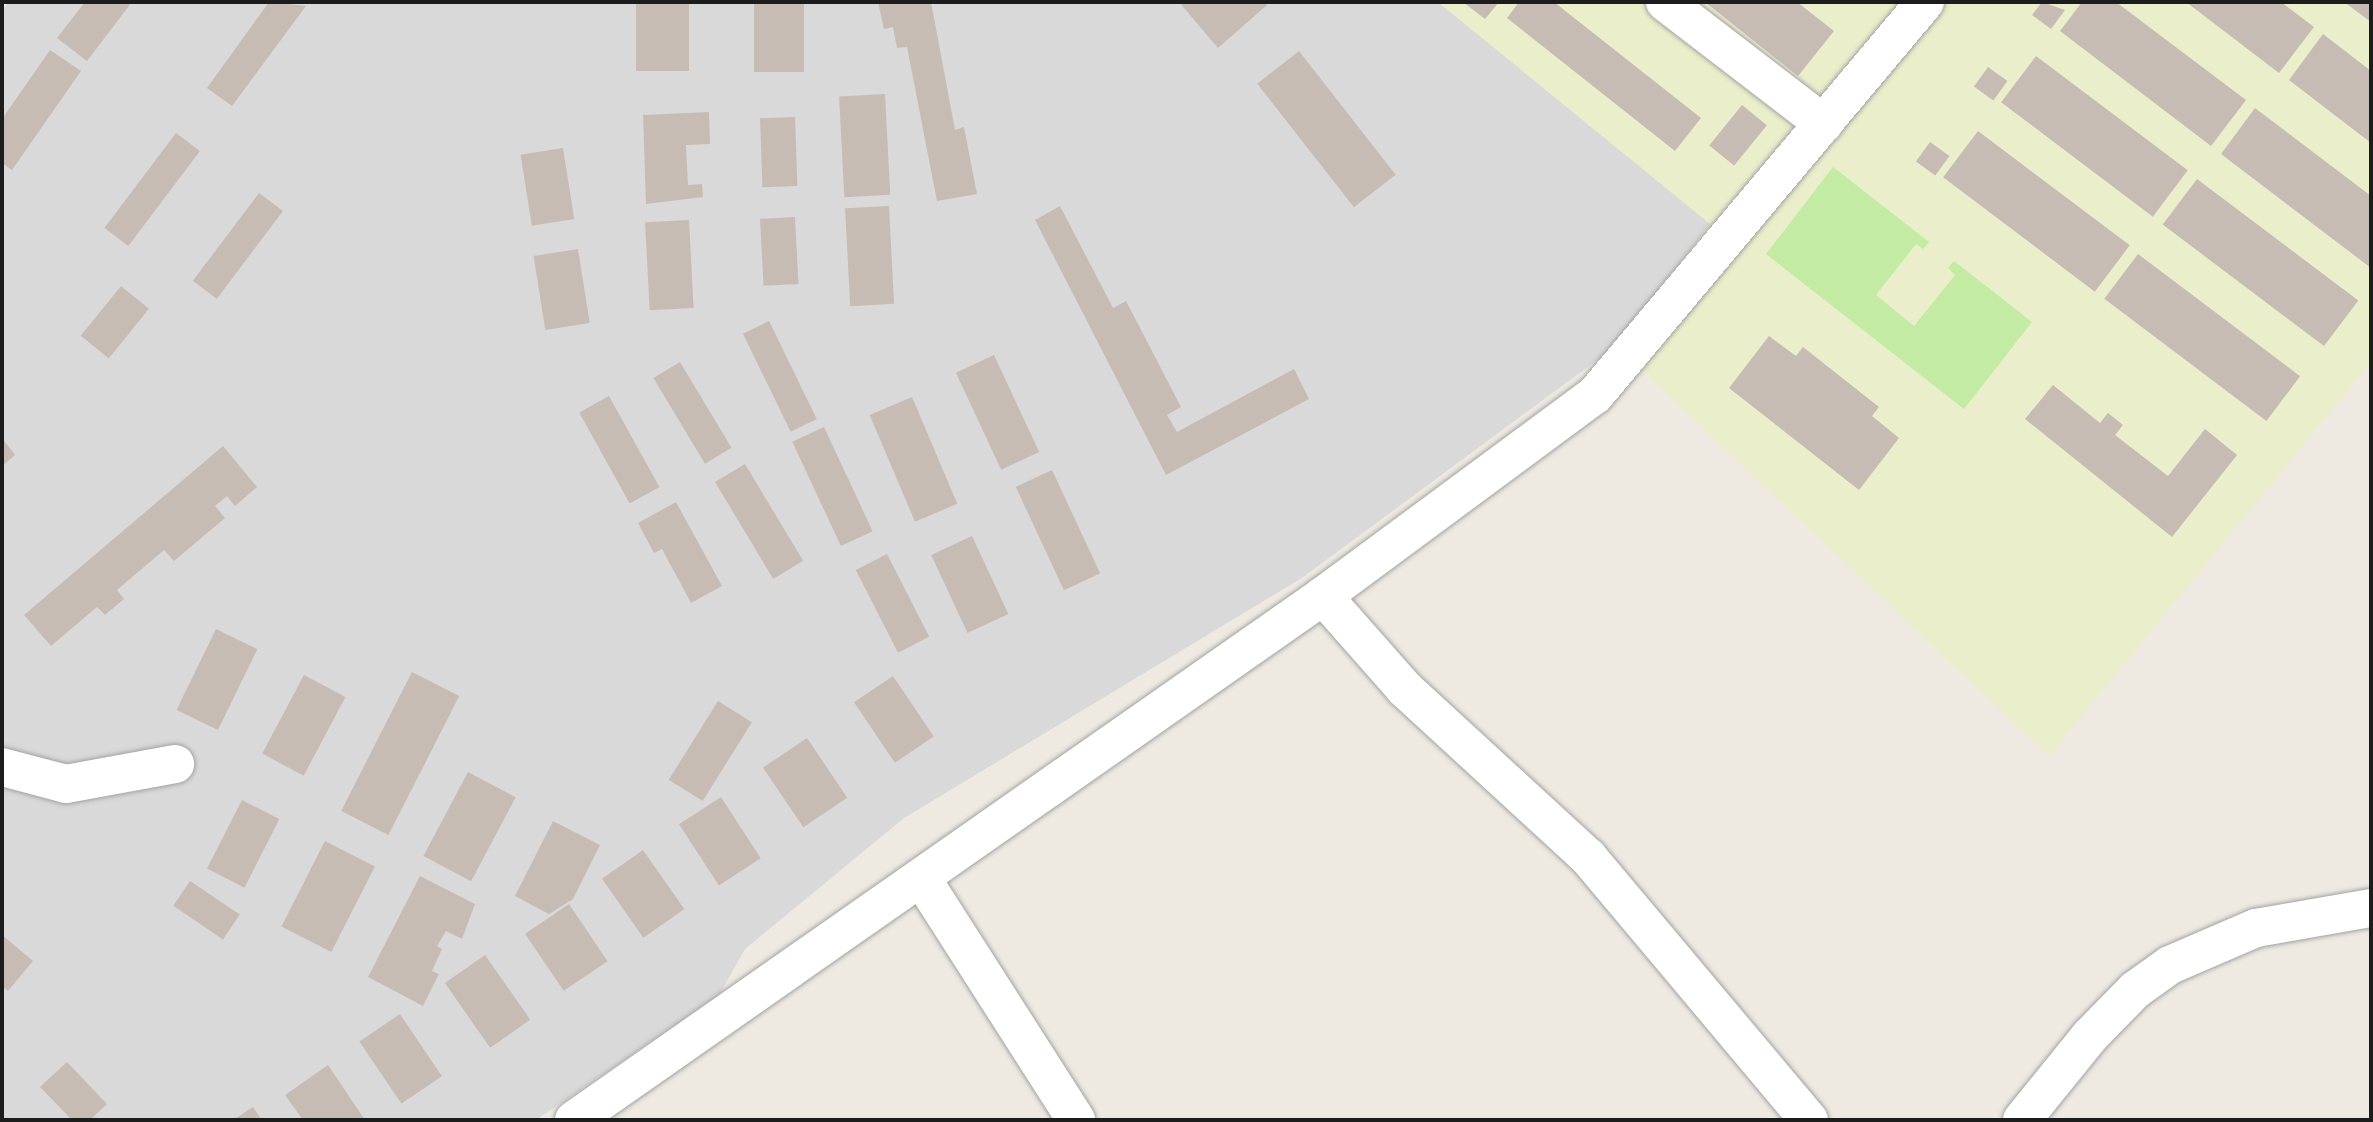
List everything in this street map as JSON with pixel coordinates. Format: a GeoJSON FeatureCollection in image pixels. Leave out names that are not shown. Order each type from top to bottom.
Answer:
{"type":"FeatureCollection","features":[{"type":"Feature","properties":{"kind":"street"},"geometry":{"type":"LineString","coordinates":[[1665,2],[1824,124]]}},
{"type":"Feature","properties":{"kind":"street"},"geometry":{"type":"LineString","coordinates":[[574,1120],[1323,596],[1595,395],[1925,2]]}},
{"type":"Feature","properties":{"kind":"street"},"geometry":{"type":"LineString","coordinates":[[1323,596],[1404,688],[1588,857],[1810,1120]]}},
{"type":"Feature","properties":{"kind":"street"},"geometry":{"type":"LineString","coordinates":[[2,766],[65,784],[175,764]]}},
{"type":"Feature","properties":{"kind":"street"},"geometry":{"type":"LineString","coordinates":[[922,879],[1076,1120]]}},
{"type":"Feature","properties":{"kind":"street"},"geometry":{"type":"LineString","coordinates":[[2022,1120],[2090,1036],[2135,990],[2171,965],[2256,929],[2371,908]]}},
{"type":"Feature","properties":{"kind":"shaded area"},"geometry":{"type":"Polygon","coordinates":[[[9,2],[1438,2],[1711,224],[1616,346],[1302,578],[904,818],[745,949],[719,995],[536,1120],[2,1120],[2,11],[9,2]]]}},
{"type":"Feature","properties":{"kind":"green space"},"geometry":{"type":"Polygon","coordinates":[[[1438,2],[2371,2],[2371,362],[2049,756],[1616,346],[1710,224],[1438,2]]]}},
{"type":"Feature","properties":{"kind":"green space"},"geometry":{"type":"Polygon","coordinates":[[[1833,167],[1929,242],[1923,249],[1916,244],[1876,295],[1914,326],[1955,275],[1948,268],[1954,261],[2032,322],[1964,409],[1766,254],[1833,167]]]}},
{"type":"Feature","properties":{"kind":"building"},"geometry":{"type":"Polygon","coordinates":[[[85,2],[132,2],[87,61],[57,38],[85,2]]]}},
{"type":"Feature","properties":{"kind":"building"},"geometry":{"type":"Polygon","coordinates":[[[269,2],[306,6],[232,106],[207,88],[269,2]]]}},
{"type":"Feature","properties":{"kind":"building"},"geometry":{"type":"Polygon","coordinates":[[[636,2],[689,2],[689,71],[636,71],[636,2]]]}},
{"type":"Feature","properties":{"kind":"building"},"geometry":{"type":"Polygon","coordinates":[[[754,2],[804,2],[804,72],[754,72],[754,2]]]}},
{"type":"Feature","properties":{"kind":"building"},"geometry":{"type":"Polygon","coordinates":[[[878,2],[931,2],[955,130],[964,127],[977,194],[937,201],[907,47],[897,48],[893,27],[884,29],[878,2]]]}},
{"type":"Feature","properties":{"kind":"building"},"geometry":{"type":"Polygon","coordinates":[[[1179,2],[1265,2],[1267,5],[1218,48],[1179,2]]]}},
{"type":"Feature","properties":{"kind":"building"},"geometry":{"type":"Polygon","coordinates":[[[1463,2],[1499,2],[1485,19],[1463,2]]]}},
{"type":"Feature","properties":{"kind":"building"},"geometry":{"type":"Polygon","coordinates":[[[1519,2],[1554,2],[1701,118],[1675,151],[1507,18],[1519,2]]]}},
{"type":"Feature","properties":{"kind":"building"},"geometry":{"type":"Polygon","coordinates":[[[1705,2],[1797,2],[1834,31],[1798,76],[1705,2]]]}},
{"type":"Feature","properties":{"kind":"building"},"geometry":{"type":"Polygon","coordinates":[[[2042,2],[2065,10],[2051,29],[2032,15],[2042,2]]]}},
{"type":"Feature","properties":{"kind":"building"},"geometry":{"type":"Polygon","coordinates":[[[2082,2],[2116,2],[2246,100],[2211,146],[2060,31],[2082,2]]]}},
{"type":"Feature","properties":{"kind":"building"},"geometry":{"type":"Polygon","coordinates":[[[2186,2],[2281,2],[2314,27],[2279,73],[2186,2]]]}},
{"type":"Feature","properties":{"kind":"building"},"geometry":{"type":"Polygon","coordinates":[[[2344,2],[2371,2],[2371,22],[2344,2]]]}},
{"type":"Feature","properties":{"kind":"building"},"geometry":{"type":"Polygon","coordinates":[[[2323,34],[2371,71],[2371,143],[2289,80],[2323,34]]]}},
{"type":"Feature","properties":{"kind":"building"},"geometry":{"type":"Polygon","coordinates":[[[50,50],[81,71],[12,170],[2,163],[2,119],[50,50]]]}},
{"type":"Feature","properties":{"kind":"building"},"geometry":{"type":"Polygon","coordinates":[[[1299,51],[1396,175],[1354,207],[1257,84],[1299,51]]]}},
{"type":"Feature","properties":{"kind":"building"},"geometry":{"type":"Polygon","coordinates":[[[2036,56],[2188,170],[2153,217],[2001,102],[2036,56]]]}},
{"type":"Feature","properties":{"kind":"building"},"geometry":{"type":"Polygon","coordinates":[[[1988,67],[2007,81],[1993,101],[1974,86],[1988,67]]]}},
{"type":"Feature","properties":{"kind":"building"},"geometry":{"type":"Polygon","coordinates":[[[885,94],[890,195],[844,197],[839,96],[885,94]]]}},
{"type":"Feature","properties":{"kind":"building"},"geometry":{"type":"Polygon","coordinates":[[[1742,105],[1767,125],[1734,166],[1709,145],[1742,105]]]}},
{"type":"Feature","properties":{"kind":"building"},"geometry":{"type":"Polygon","coordinates":[[[2255,108],[2371,196],[2371,268],[2221,154],[2255,108]]]}},
{"type":"Feature","properties":{"kind":"building"},"geometry":{"type":"Polygon","coordinates":[[[709,112],[710,144],[686,145],[688,185],[702,184],[703,197],[646,204],[643,115],[709,112]]]}},
{"type":"Feature","properties":{"kind":"building"},"geometry":{"type":"Polygon","coordinates":[[[795,117],[797,186],[762,187],[760,118],[795,117]]]}},
{"type":"Feature","properties":{"kind":"building"},"geometry":{"type":"Polygon","coordinates":[[[1978,131],[2130,245],[2095,292],[1943,177],[1978,131]]]}},
{"type":"Feature","properties":{"kind":"building"},"geometry":{"type":"Polygon","coordinates":[[[176,133],[200,151],[128,246],[104,228],[176,133]]]}},
{"type":"Feature","properties":{"kind":"building"},"geometry":{"type":"Polygon","coordinates":[[[1930,142],[1949,156],[1935,176],[1916,161],[1930,142]]]}},
{"type":"Feature","properties":{"kind":"building"},"geometry":{"type":"Polygon","coordinates":[[[563,148],[574,219],[532,226],[521,155],[563,148]]]}},
{"type":"Feature","properties":{"kind":"building"},"geometry":{"type":"Polygon","coordinates":[[[2197,179],[2358,301],[2324,346],[2163,225],[2197,179]]]}},
{"type":"Feature","properties":{"kind":"building"},"geometry":{"type":"Polygon","coordinates":[[[259,193],[283,211],[217,299],[193,281],[259,193]]]}},
{"type":"Feature","properties":{"kind":"building"},"geometry":{"type":"Polygon","coordinates":[[[889,206],[894,304],[850,306],[845,208],[889,206]]]}},
{"type":"Feature","properties":{"kind":"building"},"geometry":{"type":"Polygon","coordinates":[[[1060,206],[1113,308],[1126,301],[1181,407],[1167,415],[1177,432],[1294,369],[1309,399],[1166,475],[1035,220],[1060,206]]]}},
{"type":"Feature","properties":{"kind":"building"},"geometry":{"type":"Polygon","coordinates":[[[795,217],[799,284],[764,286],[760,219],[795,217]]]}},
{"type":"Feature","properties":{"kind":"building"},"geometry":{"type":"Polygon","coordinates":[[[689,220],[694,308],[650,310],[645,222],[689,220]]]}},
{"type":"Feature","properties":{"kind":"building"},"geometry":{"type":"Polygon","coordinates":[[[578,249],[590,323],[545,330],[534,256],[578,249]]]}},
{"type":"Feature","properties":{"kind":"building"},"geometry":{"type":"Polygon","coordinates":[[[2138,254],[2300,376],[2266,421],[2104,299],[2138,254]]]}},
{"type":"Feature","properties":{"kind":"building"},"geometry":{"type":"Polygon","coordinates":[[[121,286],[149,309],[109,358],[81,336],[121,286]]]}},
{"type":"Feature","properties":{"kind":"building"},"geometry":{"type":"Polygon","coordinates":[[[769,321],[817,419],[791,432],[743,334],[769,321]]]}},
{"type":"Feature","properties":{"kind":"building"},"geometry":{"type":"Polygon","coordinates":[[[1769,336],[1796,356],[1803,347],[1879,407],[1872,416],[1899,438],[1859,490],[1729,388],[1769,336]]]}},
{"type":"Feature","properties":{"kind":"building"},"geometry":{"type":"Polygon","coordinates":[[[994,355],[1039,452],[1001,470],[956,373],[994,355]]]}},
{"type":"Feature","properties":{"kind":"building"},"geometry":{"type":"Polygon","coordinates":[[[680,362],[732,448],[705,464],[653,378],[680,362]]]}},
{"type":"Feature","properties":{"kind":"building"},"geometry":{"type":"Polygon","coordinates":[[[2053,385],[2100,423],[2108,413],[2123,425],[2115,435],[2168,476],[2205,429],[2237,455],[2172,537],[2025,419],[2053,385]]]}},
{"type":"Feature","properties":{"kind":"building"},"geometry":{"type":"Polygon","coordinates":[[[609,396],[659,487],[630,503],[579,412],[609,396]]]}},
{"type":"Feature","properties":{"kind":"building"},"geometry":{"type":"Polygon","coordinates":[[[912,397],[957,504],[915,522],[870,415],[912,397]]]}},
{"type":"Feature","properties":{"kind":"building"},"geometry":{"type":"Polygon","coordinates":[[[824,427],[873,531],[841,546],[792,442],[824,427]]]}},
{"type":"Feature","properties":{"kind":"building"},"geometry":{"type":"Polygon","coordinates":[[[2,438],[15,455],[2,466],[2,438]]]}},
{"type":"Feature","properties":{"kind":"building"},"geometry":{"type":"Polygon","coordinates":[[[223,446],[257,487],[235,506],[227,496],[215,506],[225,518],[174,561],[164,550],[117,590],[124,599],[105,615],[97,607],[51,646],[24,615],[223,446]]]}},
{"type":"Feature","properties":{"kind":"building"},"geometry":{"type":"Polygon","coordinates":[[[745,464],[803,561],[773,579],[715,482],[745,464]]]}},
{"type":"Feature","properties":{"kind":"building"},"geometry":{"type":"Polygon","coordinates":[[[1052,470],[1100,573],[1064,590],[1016,487],[1052,470]]]}},
{"type":"Feature","properties":{"kind":"building"},"geometry":{"type":"Polygon","coordinates":[[[676,502],[722,586],[691,603],[662,549],[654,553],[638,523],[676,502]]]}},
{"type":"Feature","properties":{"kind":"building"},"geometry":{"type":"Polygon","coordinates":[[[972,536],[1008,614],[968,633],[931,555],[972,536]]]}},
{"type":"Feature","properties":{"kind":"building"},"geometry":{"type":"Polygon","coordinates":[[[887,554],[929,637],[898,653],[856,570],[887,554]]]}},
{"type":"Feature","properties":{"kind":"building"},"geometry":{"type":"Polygon","coordinates":[[[216,629],[257,649],[218,730],[177,710],[216,629]]]}},
{"type":"Feature","properties":{"kind":"building"},"geometry":{"type":"Polygon","coordinates":[[[412,672],[459,696],[388,835],[341,811],[412,672]]]}},
{"type":"Feature","properties":{"kind":"building"},"geometry":{"type":"Polygon","coordinates":[[[304,675],[345,697],[304,776],[262,754],[304,675]]]}},
{"type":"Feature","properties":{"kind":"building"},"geometry":{"type":"Polygon","coordinates":[[[893,676],[934,737],[895,763],[854,702],[893,676]]]}},
{"type":"Feature","properties":{"kind":"building"},"geometry":{"type":"Polygon","coordinates":[[[718,701],[752,722],[703,801],[669,780],[718,701]]]}},
{"type":"Feature","properties":{"kind":"building"},"geometry":{"type":"Polygon","coordinates":[[[807,738],[847,798],[803,827],[763,768],[807,738]]]}},
{"type":"Feature","properties":{"kind":"building"},"geometry":{"type":"Polygon","coordinates":[[[468,772],[516,797],[471,881],[423,856],[468,772]]]}},
{"type":"Feature","properties":{"kind":"building"},"geometry":{"type":"Polygon","coordinates":[[[721,797],[761,858],[719,885],[679,824],[721,797]]]}},
{"type":"Feature","properties":{"kind":"building"},"geometry":{"type":"Polygon","coordinates":[[[242,800],[279,819],[244,888],[207,869],[242,800]]]}},
{"type":"Feature","properties":{"kind":"building"},"geometry":{"type":"Polygon","coordinates":[[[553,821],[600,845],[573,899],[549,914],[515,896],[553,821]]]}},
{"type":"Feature","properties":{"kind":"building"},"geometry":{"type":"Polygon","coordinates":[[[325,841],[375,866],[331,952],[281,927],[325,841]]]}},
{"type":"Feature","properties":{"kind":"building"},"geometry":{"type":"Polygon","coordinates":[[[643,850],[684,909],[643,938],[602,879],[643,850]]]}},
{"type":"Feature","properties":{"kind":"building"},"geometry":{"type":"Polygon","coordinates":[[[420,876],[475,904],[462,939],[446,931],[437,946],[442,949],[432,971],[439,974],[423,1006],[368,977],[420,876]]]}},
{"type":"Feature","properties":{"kind":"building"},"geometry":{"type":"Polygon","coordinates":[[[190,881],[240,915],[223,939],[173,906],[190,881]]]}},
{"type":"Feature","properties":{"kind":"building"},"geometry":{"type":"Polygon","coordinates":[[[569,904],[608,961],[564,991],[525,934],[569,904]]]}},
{"type":"Feature","properties":{"kind":"building"},"geometry":{"type":"Polygon","coordinates":[[[2,935],[33,961],[8,991],[2,986],[2,935]]]}},
{"type":"Feature","properties":{"kind":"building"},"geometry":{"type":"Polygon","coordinates":[[[485,955],[530,1020],[490,1048],[445,983],[485,955]]]}},
{"type":"Feature","properties":{"kind":"building"},"geometry":{"type":"Polygon","coordinates":[[[400,1014],[442,1076],[401,1104],[359,1041],[400,1014]]]}},
{"type":"Feature","properties":{"kind":"building"},"geometry":{"type":"Polygon","coordinates":[[[67,1062],[107,1104],[90,1120],[72,1120],[40,1087],[67,1062]]]}},
{"type":"Feature","properties":{"kind":"building"},"geometry":{"type":"Polygon","coordinates":[[[328,1065],[365,1120],[303,1120],[285,1095],[328,1065]]]}},
{"type":"Feature","properties":{"kind":"building"},"geometry":{"type":"Polygon","coordinates":[[[253,1107],[262,1120],[233,1120],[253,1107]]]}}]}
